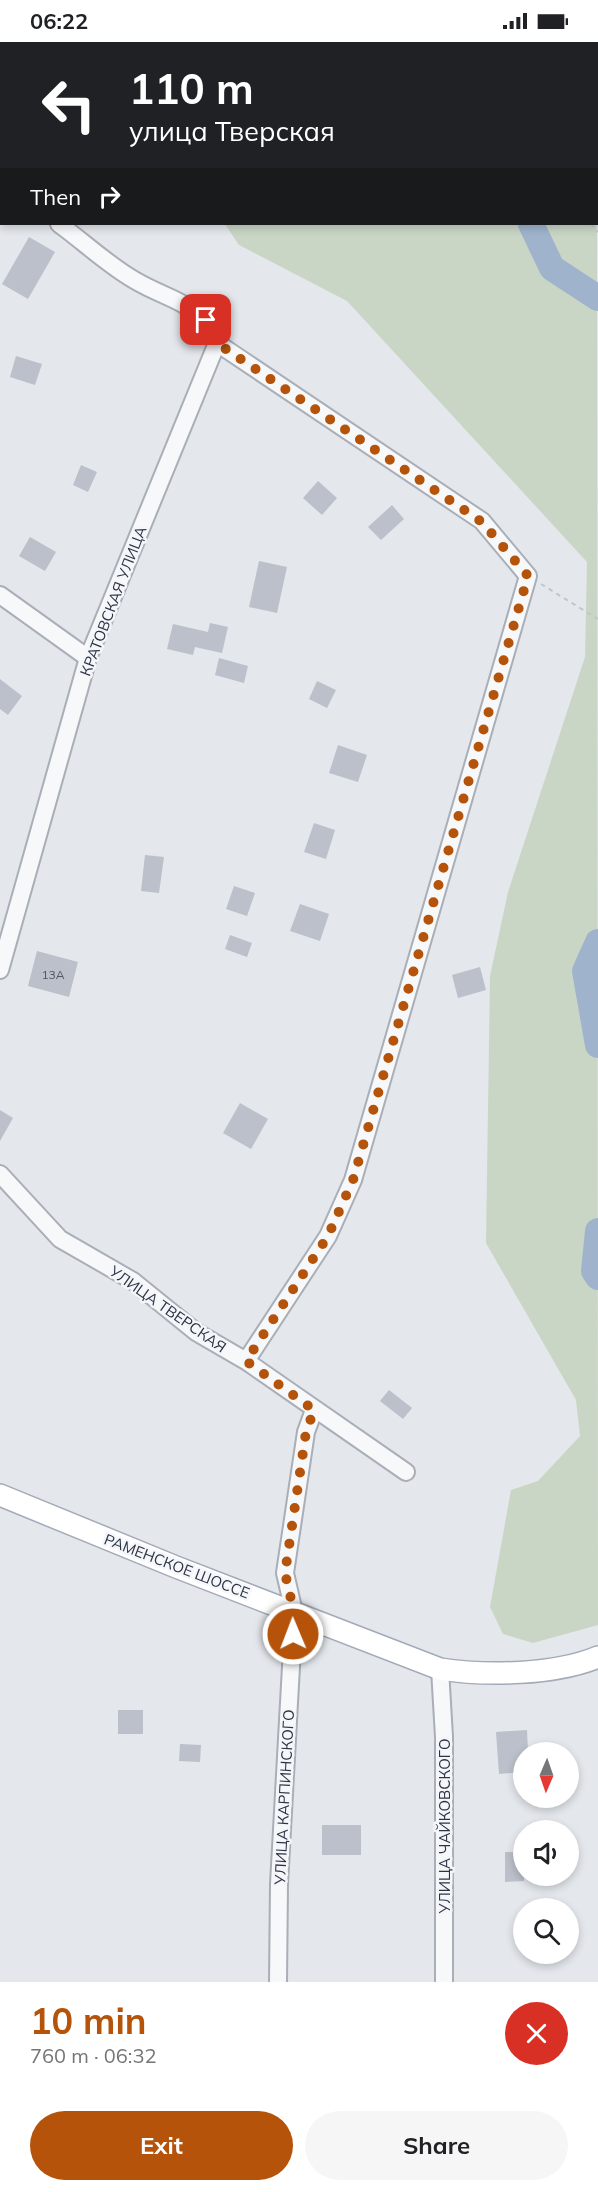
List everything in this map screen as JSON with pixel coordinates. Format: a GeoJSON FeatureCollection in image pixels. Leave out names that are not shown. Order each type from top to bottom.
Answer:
{"type":"FeatureCollection","features":[{"type":"Feature","properties":{"kind":"main road","name":"РАМЕНСКОЕ ШОССЕ"},"geometry":{"type":"LineString","coordinates":[[0,1495],[176,1567],[440,1670],[469,1674],[527,1670],[584,1663],[598,1657]]}},
{"type":"Feature","properties":{"kind":"street"},"geometry":{"type":"LineString","coordinates":[[59,225],[136,281],[176,298],[206,320],[217,343],[482,522],[528,576],[353,1180],[328,1236],[246,1361]]}},
{"type":"Feature","properties":{"kind":"street","name":"КРАТОВСКАЯ УЛИЦА"},"geometry":{"type":"LineString","coordinates":[[0,970],[88,658],[217,343]]}},
{"type":"Feature","properties":{"kind":"street"},"geometry":{"type":"LineString","coordinates":[[0,595],[88,658]]}},
{"type":"Feature","properties":{"kind":"street","name":"УЛИЦА ТВЕРСКАЯ"},"geometry":{"type":"LineString","coordinates":[[0,1174],[60,1239],[133,1281],[196,1332],[246,1361],[406,1472]]}},
{"type":"Feature","properties":{"kind":"street","name":"УЛИЦА КАРПИНСКОГО"},"geometry":{"type":"LineString","coordinates":[[278,1982],[279,1884],[294,1612],[285,1573],[306,1432],[314,1410]]}},
{"type":"Feature","properties":{"kind":"street","name":"УЛИЦА ЧАЙКОВСКОГО"},"geometry":{"type":"LineString","coordinates":[[440,1670],[444,1737],[444,1982]]}},
{"type":"Feature","properties":{"kind":"path"},"geometry":{"type":"LineString","coordinates":[[528,576],[598,619]]}},
{"type":"Feature","properties":{"kind":"green space"},"geometry":{"type":"Polygon","coordinates":[[[226,225],[597,225],[598,1625],[533,1643],[503,1634],[490,1607],[511,1490],[538,1481],[580,1436],[576,1400],[486,1243],[490,976],[508,892],[585,657],[587,562],[347,301],[239,245],[226,225]]]}},
{"type":"Feature","properties":{"kind":"building"},"geometry":{"type":"Polygon","coordinates":[[[29,237],[55,252],[28,299],[2,284],[29,237]]]}},
{"type":"Feature","properties":{"kind":"building"},"geometry":{"type":"Polygon","coordinates":[[[16,356],[42,364],[35,385],[10,377],[16,356]]]}},
{"type":"Feature","properties":{"kind":"building"},"geometry":{"type":"Polygon","coordinates":[[[81,465],[97,472],[88,492],[73,485],[81,465]]]}},
{"type":"Feature","properties":{"kind":"building"},"geometry":{"type":"Polygon","coordinates":[[[318,481],[337,498],[322,515],[303,498],[318,481]]]}},
{"type":"Feature","properties":{"kind":"building"},"geometry":{"type":"Polygon","coordinates":[[[392,505],[404,519],[381,540],[368,527],[392,505]]]}},
{"type":"Feature","properties":{"kind":"building"},"geometry":{"type":"Polygon","coordinates":[[[30,537],[56,552],[45,571],[19,556],[30,537]]]}},
{"type":"Feature","properties":{"kind":"building"},"geometry":{"type":"Polygon","coordinates":[[[259,561],[287,567],[277,613],[249,607],[259,561]]]}},
{"type":"Feature","properties":{"kind":"building"},"geometry":{"type":"Polygon","coordinates":[[[210,623],[228,627],[222,653],[195,647],[193,655],[167,649],[173,624],[208,632],[210,623]]]}},
{"type":"Feature","properties":{"kind":"building"},"geometry":{"type":"Polygon","coordinates":[[[219,658],[248,666],[244,683],[215,675],[219,658]]]}},
{"type":"Feature","properties":{"kind":"building"},"geometry":{"type":"Polygon","coordinates":[[[0,679],[22,696],[8,715],[0,709],[0,679]]]}},
{"type":"Feature","properties":{"kind":"building"},"geometry":{"type":"Polygon","coordinates":[[[317,681],[336,690],[327,708],[309,699],[317,681]]]}},
{"type":"Feature","properties":{"kind":"building"},"geometry":{"type":"Polygon","coordinates":[[[338,745],[367,755],[358,782],[329,773],[338,745]]]}},
{"type":"Feature","properties":{"kind":"building"},"geometry":{"type":"Polygon","coordinates":[[[314,823],[335,830],[326,859],[304,852],[314,823]]]}},
{"type":"Feature","properties":{"kind":"building"},"geometry":{"type":"Polygon","coordinates":[[[145,855],[164,857],[159,893],[141,891],[145,855]]]}},
{"type":"Feature","properties":{"kind":"building"},"geometry":{"type":"Polygon","coordinates":[[[234,886],[255,893],[247,916],[226,909],[234,886]]]}},
{"type":"Feature","properties":{"kind":"building"},"geometry":{"type":"Polygon","coordinates":[[[300,904],[329,914],[320,941],[290,931],[300,904]]]}},
{"type":"Feature","properties":{"kind":"building"},"geometry":{"type":"Polygon","coordinates":[[[230,935],[252,943],[247,957],[225,949],[230,935]]]}},
{"type":"Feature","properties":{"kind":"building"},"geometry":{"type":"Polygon","coordinates":[[[37,951],[78,962],[69,997],[28,986],[37,951]]]}},
{"type":"Feature","properties":{"kind":"building"},"geometry":{"type":"Polygon","coordinates":[[[480,967],[486,990],[458,998],[452,975],[480,967]]]}},
{"type":"Feature","properties":{"kind":"building"},"geometry":{"type":"Polygon","coordinates":[[[240,1103],[268,1119],[251,1149],[223,1133],[240,1103]]]}},
{"type":"Feature","properties":{"kind":"building"},"geometry":{"type":"Polygon","coordinates":[[[0,1110],[13,1118],[0,1141],[0,1110]]]}},
{"type":"Feature","properties":{"kind":"building"},"geometry":{"type":"Polygon","coordinates":[[[389,1390],[412,1408],[403,1419],[380,1401],[389,1390]]]}},
{"type":"Feature","properties":{"kind":"building"},"geometry":{"type":"Polygon","coordinates":[[[118,1710],[143,1710],[143,1734],[118,1734],[118,1710]]]}},
{"type":"Feature","properties":{"kind":"building"},"geometry":{"type":"Polygon","coordinates":[[[527,1730],[528,1742],[513,1742],[513,1773],[499,1774],[496,1732],[527,1730]]]}},
{"type":"Feature","properties":{"kind":"building"},"geometry":{"type":"Polygon","coordinates":[[[180,1744],[201,1745],[200,1762],[179,1761],[180,1744]]]}},
{"type":"Feature","properties":{"kind":"building"},"geometry":{"type":"Polygon","coordinates":[[[322,1825],[361,1825],[361,1855],[322,1855],[322,1825]]]}},
{"type":"Feature","properties":{"kind":"building"},"geometry":{"type":"Polygon","coordinates":[[[505,1852],[513,1852],[513,1882],[505,1882],[505,1852]]]}},
{"type":"Feature","properties":{"kind":"waterway"},"geometry":{"type":"LineString","coordinates":[[531,225],[552,268],[598,298]]}},
{"type":"Feature","properties":{"kind":"waterway"},"geometry":{"type":"LineString","coordinates":[[598,942],[585,971],[598,1045]]}},
{"type":"Feature","properties":{"kind":"waterway"},"geometry":{"type":"LineString","coordinates":[[598,1231],[594,1271],[598,1277]]}},
{"type":"Feature","properties":{"kind":"route"},"geometry":{"type":"LineString","coordinates":[[206,320],[217,343],[482,522],[528,576],[353,1180],[328,1236],[246,1361],[314,1410],[306,1432],[285,1573],[294,1612],[293,1634]]}}]}
